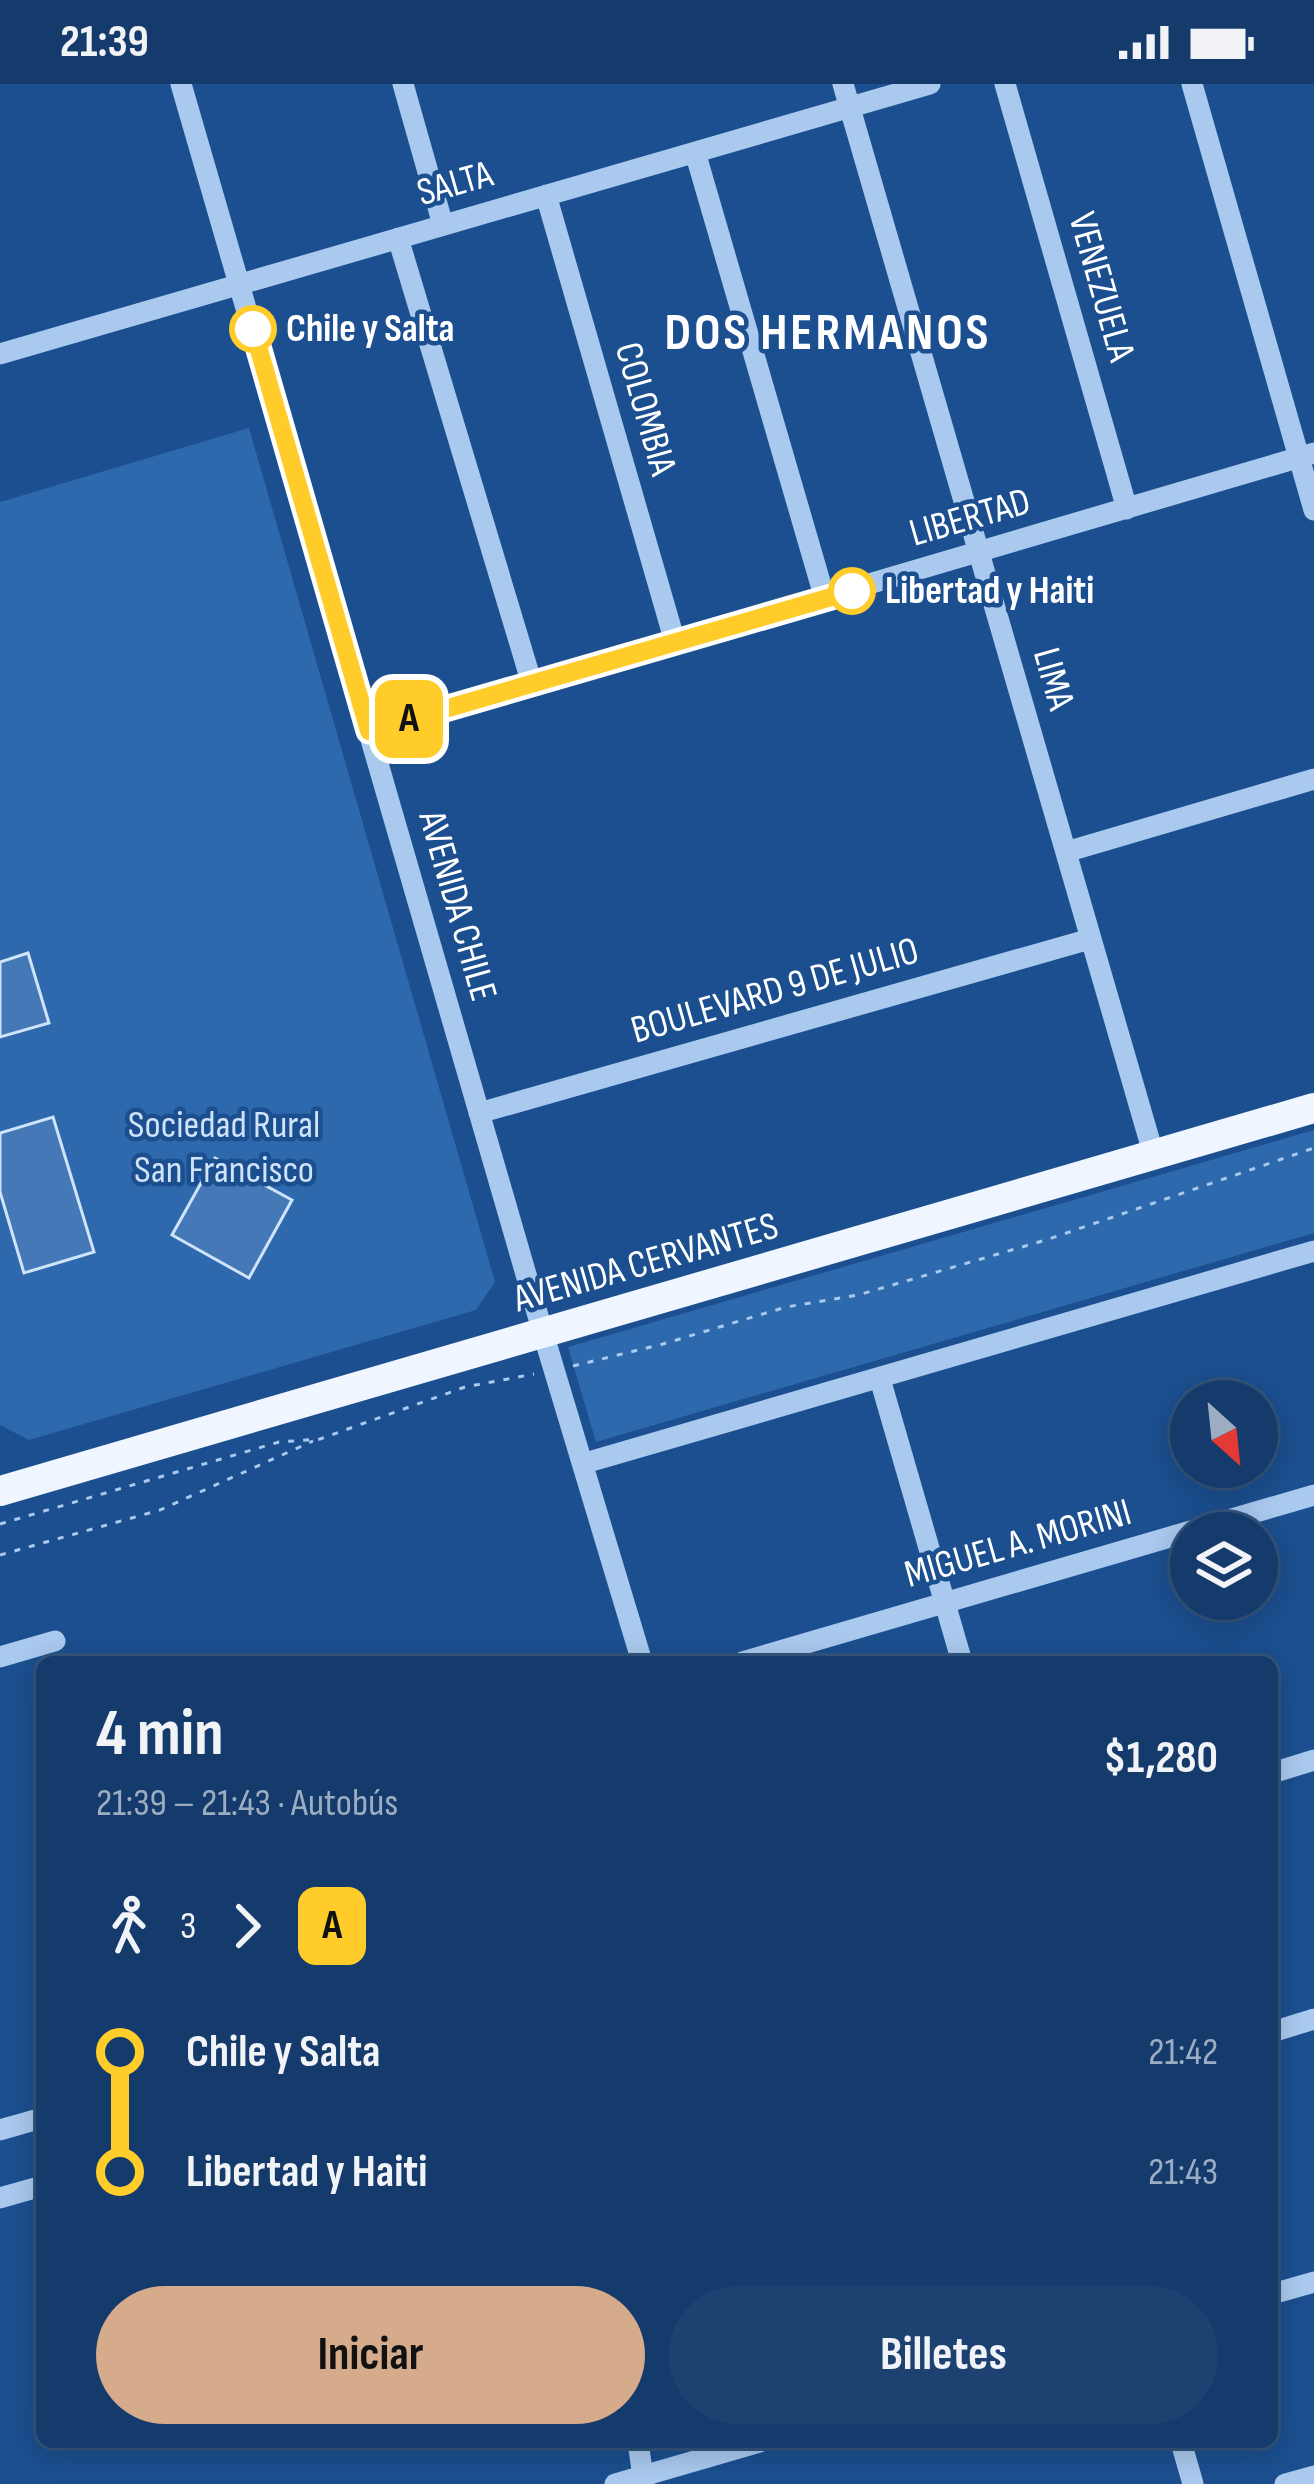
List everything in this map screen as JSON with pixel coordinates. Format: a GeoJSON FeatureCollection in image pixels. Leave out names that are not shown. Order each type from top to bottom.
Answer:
{"type":"FeatureCollection","features":[{"type":"Feature","properties":{"kind":"main road","name":"AVENIDA CERVANTES"},"geometry":{"type":"LineString","coordinates":[[0,1491],[1314,1108]]}},
{"type":"Feature","properties":{"kind":"street","name":"AVENIDA CHILE"},"geometry":{"type":"LineString","coordinates":[[181,84],[542,1333],[640,1656]]}},
{"type":"Feature","properties":{"kind":"street"},"geometry":{"type":"LineString","coordinates":[[403,84],[443,225]]}},
{"type":"Feature","properties":{"kind":"street","name":"LIMA"},"geometry":{"type":"LineString","coordinates":[[843,84],[1154,1156]]}},
{"type":"Feature","properties":{"kind":"street","name":"SALTA"},"geometry":{"type":"LineString","coordinates":[[0,354],[930,84]]}},
{"type":"Feature","properties":{"kind":"street","name":"VENEZUELA"},"geometry":{"type":"LineString","coordinates":[[1005,84],[1127,509]]}},
{"type":"Feature","properties":{"kind":"street"},"geometry":{"type":"LineString","coordinates":[[1192,84],[1306,455],[1314,510]]}},
{"type":"Feature","properties":{"kind":"street"},"geometry":{"type":"LineString","coordinates":[[695,152],[824,599]]}},
{"type":"Feature","properties":{"kind":"street","name":"COLOMBIA"},"geometry":{"type":"LineString","coordinates":[[545,195],[675,642]]}},
{"type":"Feature","properties":{"kind":"street"},"geometry":{"type":"LineString","coordinates":[[398,238],[532,684]]}},
{"type":"Feature","properties":{"kind":"street","name":"LIBERTAD"},"geometry":{"type":"LineString","coordinates":[[369,731],[1306,455]]}},
{"type":"Feature","properties":{"kind":"street"},"geometry":{"type":"LineString","coordinates":[[1066,852],[1314,778]]}},
{"type":"Feature","properties":{"kind":"street","name":"BOULEVARD 9 DE JULIO"},"geometry":{"type":"LineString","coordinates":[[479,1113],[1090,939]]}},
{"type":"Feature","properties":{"kind":"street"},"geometry":{"type":"LineString","coordinates":[[585,1463],[1314,1251]]}},
{"type":"Feature","properties":{"kind":"street"},"geometry":{"type":"LineString","coordinates":[[880,1379],[960,1656]]}},
{"type":"Feature","properties":{"kind":"street","name":"MIGUEL A. MORINI"},"geometry":{"type":"LineString","coordinates":[[763,1656],[1314,1495]]}},
{"type":"Feature","properties":{"kind":"street"},"geometry":{"type":"LineString","coordinates":[[0,1657],[55,1642]]}},
{"type":"Feature","properties":{"kind":"street"},"geometry":{"type":"LineString","coordinates":[[1278,1771],[1314,1760]]}},
{"type":"Feature","properties":{"kind":"street"},"geometry":{"type":"LineString","coordinates":[[1278,2030],[1314,2019]]}},
{"type":"Feature","properties":{"kind":"street"},"geometry":{"type":"LineString","coordinates":[[0,2130],[36,2120]]}},
{"type":"Feature","properties":{"kind":"street"},"geometry":{"type":"LineString","coordinates":[[0,2198],[36,2188]]}},
{"type":"Feature","properties":{"kind":"street"},"geometry":{"type":"LineString","coordinates":[[1278,2292],[1314,2282]]}},
{"type":"Feature","properties":{"kind":"street"},"geometry":{"type":"LineString","coordinates":[[639,2448],[643,2480]]}},
{"type":"Feature","properties":{"kind":"street"},"geometry":{"type":"LineString","coordinates":[[615,2484],[643,2480],[742,2448]]}},
{"type":"Feature","properties":{"kind":"street"},"geometry":{"type":"LineString","coordinates":[[1183,2448],[1193,2484]]}},
{"type":"Feature","properties":{"kind":"street"},"geometry":{"type":"LineString","coordinates":[[1285,2484],[1314,2476]]}},
{"type":"Feature","properties":{"kind":"path"},"geometry":{"type":"LineString","coordinates":[[0,1555],[160,1510],[320,1438],[465,1388],[663,1344],[786,1307],[858,1295],[1314,1148]]}},
{"type":"Feature","properties":{"kind":"path"},"geometry":{"type":"LineString","coordinates":[[0,1524],[279,1442],[320,1438]]}},
{"type":"Feature","properties":{"kind":"green space","name":"Sociedad Rural San Francisco"},"geometry":{"type":"Polygon","coordinates":[[[249,428],[495,1282],[476,1310],[29,1440],[0,1425],[0,502],[249,428]]]}},
{"type":"Feature","properties":{"kind":"green space"},"geometry":{"type":"Polygon","coordinates":[[[1314,1130],[1314,1233],[596,1442],[568,1347],[1314,1130]]]}},
{"type":"Feature","properties":{"kind":"building"},"geometry":{"type":"Polygon","coordinates":[[[28,953],[49,1023],[0,1037],[0,962],[28,953]]]}},
{"type":"Feature","properties":{"kind":"building"},"geometry":{"type":"Polygon","coordinates":[[[53,1117],[94,1252],[24,1273],[0,1192],[0,1133],[53,1117]]]}},
{"type":"Feature","properties":{"kind":"building"},"geometry":{"type":"Polygon","coordinates":[[[215,1158],[292,1200],[249,1278],[172,1235],[215,1158]]]}},
{"type":"Feature","properties":{"kind":"bus line","name":"A"},"geometry":{"type":"LineString","coordinates":[[253,329],[369,731],[852,591]]}},
{"type":"Feature","properties":{"kind":"place","name":"Chile y Salta"},"geometry":{"type":"Point","coordinates":[253,329]}},
{"type":"Feature","properties":{"kind":"place","name":"Libertad y Haiti"},"geometry":{"type":"Point","coordinates":[852,591]}},
{"type":"Feature","properties":{"kind":"district","name":"DOS HERMANOS"},"geometry":{"type":"Point","coordinates":[828,333]}}]}
